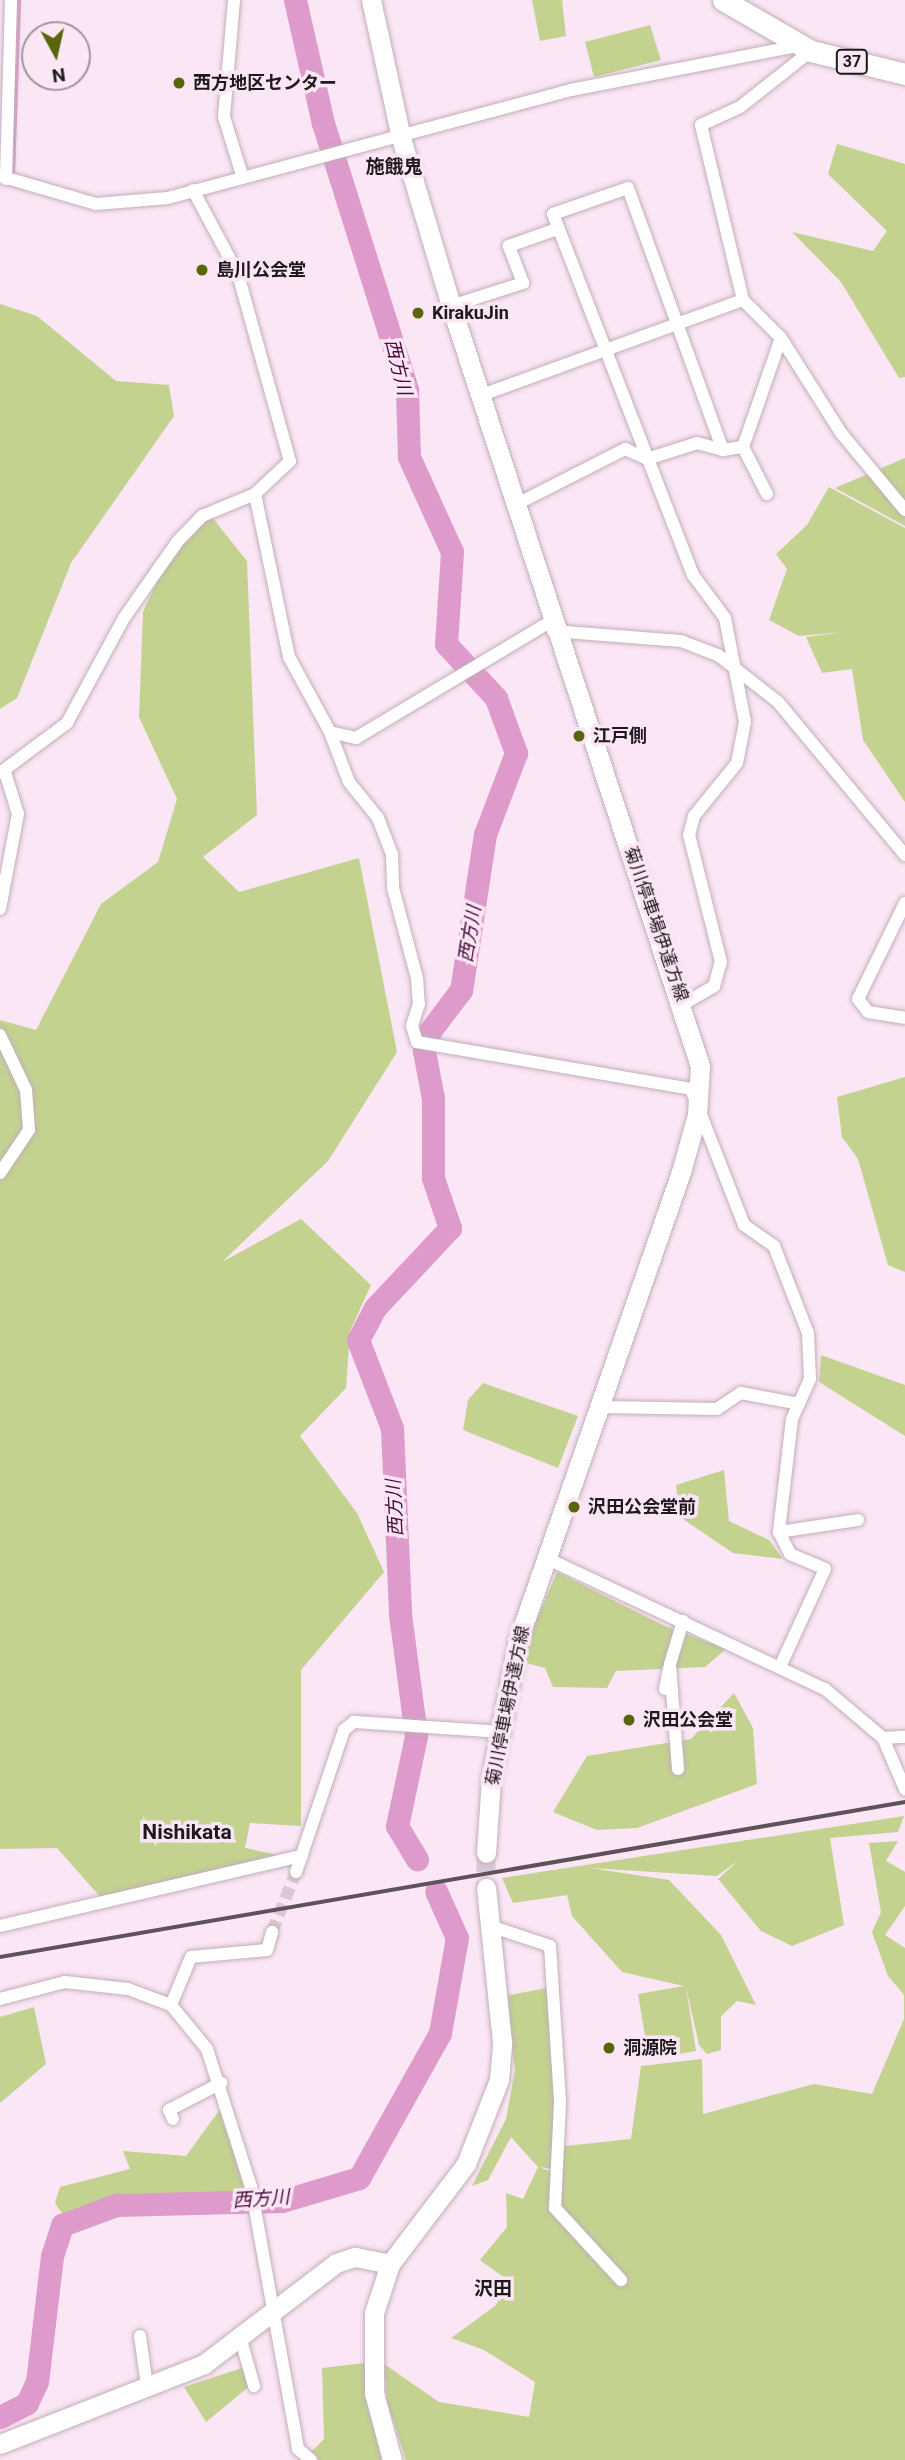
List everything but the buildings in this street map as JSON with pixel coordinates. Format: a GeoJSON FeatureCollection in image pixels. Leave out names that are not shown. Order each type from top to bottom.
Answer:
{"type":"FeatureCollection","features":[{"type":"Feature","properties":{"kind":"main road","name":"菊川停車場伊達方線"},"geometry":{"type":"LineString","coordinates":[[371,0],[401,138],[451,306],[551,626],[685,1003],[700,1066],[697,1115],[600,1407],[518,1640],[500,1732],[486,1853]]}},
{"type":"Feature","properties":{"kind":"main road","name":"37"},"geometry":{"type":"LineString","coordinates":[[726,1],[805,48],[905,74]]}},
{"type":"Feature","properties":{"kind":"main road"},"geometry":{"type":"LineString","coordinates":[[392,2460],[374,2393],[372,2342],[390,2264],[466,2164],[499,2080],[502,2042],[486,1888]]}},
{"type":"Feature","properties":{"kind":"main road"},"geometry":{"type":"LineString","coordinates":[[0,2444],[204,2364],[274,2316],[336,2263],[355,2257],[390,2264]]}},
{"type":"Feature","properties":{"kind":"street"},"geometry":{"type":"LineString","coordinates":[[11,0],[3,178],[96,204],[132,204],[193,190],[242,175],[401,138],[571,90],[805,48]]}},
{"type":"Feature","properties":{"kind":"street"},"geometry":{"type":"LineString","coordinates":[[234,0],[224,117],[242,175]]}},
{"type":"Feature","properties":{"kind":"street"},"geometry":{"type":"LineString","coordinates":[[805,48],[740,107],[701,125],[743,300],[781,338],[841,433],[905,510]]}},
{"type":"Feature","properties":{"kind":"street"},"geometry":{"type":"LineString","coordinates":[[685,1003],[714,986],[721,962],[689,835],[694,816],[737,763],[743,744],[734,665],[725,618],[693,575],[553,214],[628,188],[723,450]]}},
{"type":"Feature","properties":{"kind":"street"},"geometry":{"type":"LineString","coordinates":[[0,909],[18,814],[2,773],[67,723],[124,618],[178,541],[202,516],[255,494],[290,461],[238,274],[193,190]]}},
{"type":"Feature","properties":{"kind":"street"},"geometry":{"type":"LineString","coordinates":[[451,306],[523,283],[509,246],[557,229]]}},
{"type":"Feature","properties":{"kind":"street"},"geometry":{"type":"LineString","coordinates":[[479,396],[743,300]]}},
{"type":"Feature","properties":{"kind":"street"},"geometry":{"type":"LineString","coordinates":[[767,494],[744,447],[781,338]]}},
{"type":"Feature","properties":{"kind":"street"},"geometry":{"type":"LineString","coordinates":[[513,506],[625,449],[647,458],[697,443],[723,450],[744,447]]}},
{"type":"Feature","properties":{"kind":"street"},"geometry":{"type":"LineString","coordinates":[[255,494],[289,657],[330,732],[349,782],[378,818],[392,854],[393,888],[417,978],[419,1004],[412,1026],[417,1042],[691,1089],[697,1115],[728,1171],[744,1225],[774,1246],[808,1333],[810,1379],[799,1404],[779,1532],[790,1554],[825,1569],[780,1667]]}},
{"type":"Feature","properties":{"kind":"street"},"geometry":{"type":"LineString","coordinates":[[330,732],[356,738],[551,626],[681,641],[734,665],[778,702],[905,855]]}},
{"type":"Feature","properties":{"kind":"street"},"geometry":{"type":"LineString","coordinates":[[905,903],[858,999],[868,1012],[905,1018]]}},
{"type":"Feature","properties":{"kind":"street"},"geometry":{"type":"LineString","coordinates":[[0,1035],[26,1090],[29,1130],[0,1172]]}},
{"type":"Feature","properties":{"kind":"street"},"geometry":{"type":"LineString","coordinates":[[600,1407],[717,1409],[741,1393],[799,1404]]}},
{"type":"Feature","properties":{"kind":"street"},"geometry":{"type":"LineString","coordinates":[[779,1532],[858,1520]]}},
{"type":"Feature","properties":{"kind":"street"},"geometry":{"type":"LineString","coordinates":[[546,1558],[825,1689],[883,1738],[905,1789]]}},
{"type":"Feature","properties":{"kind":"street"},"geometry":{"type":"LineString","coordinates":[[678,1769],[676,1670],[682,1621]]}},
{"type":"Feature","properties":{"kind":"street"},"geometry":{"type":"LineString","coordinates":[[665,1689],[676,1670]]}},
{"type":"Feature","properties":{"kind":"street"},"geometry":{"type":"LineString","coordinates":[[296,1872],[344,1730],[354,1721],[500,1732]]}},
{"type":"Feature","properties":{"kind":"street"},"geometry":{"type":"LineString","coordinates":[[883,1738],[905,1737]]}},
{"type":"Feature","properties":{"kind":"street"},"geometry":{"type":"LineString","coordinates":[[0,1926],[302,1856]]}},
{"type":"Feature","properties":{"kind":"street"},"geometry":{"type":"LineString","coordinates":[[490,1926],[550,1946],[560,2102],[555,2208],[621,2280]]}},
{"type":"Feature","properties":{"kind":"street"},"geometry":{"type":"LineString","coordinates":[[171,2005],[191,1957],[267,1950],[272,1933]]}},
{"type":"Feature","properties":{"kind":"street"},"geometry":{"type":"LineString","coordinates":[[0,1999],[65,1982],[128,1989],[171,2005],[207,2049],[221,2083],[251,2187],[298,2449],[311,2460]]}},
{"type":"Feature","properties":{"kind":"street"},"geometry":{"type":"LineString","coordinates":[[173,2119],[169,2110],[221,2083]]}},
{"type":"Feature","properties":{"kind":"street"},"geometry":{"type":"LineString","coordinates":[[140,2336],[147,2386]]}},
{"type":"Feature","properties":{"kind":"street"},"geometry":{"type":"LineString","coordinates":[[241,2340],[254,2386]]}},
{"type":"Feature","properties":{"kind":"green space"},"geometry":{"type":"Polygon","coordinates":[[[532,0],[562,0],[566,36],[540,41],[532,0]]]}},
{"type":"Feature","properties":{"kind":"green space"},"geometry":{"type":"Polygon","coordinates":[[[650,25],[661,60],[594,77],[585,42],[650,25]]]}},
{"type":"Feature","properties":{"kind":"green space"},"geometry":{"type":"Polygon","coordinates":[[[837,144],[905,164],[905,377],[899,378],[841,282],[792,232],[873,251],[887,231],[828,174],[837,144]]]}},
{"type":"Feature","properties":{"kind":"green space"},"geometry":{"type":"Polygon","coordinates":[[[0,304],[37,316],[116,381],[169,385],[174,416],[71,563],[17,698],[0,709],[0,304]]]}},
{"type":"Feature","properties":{"kind":"green space"},"geometry":{"type":"Polygon","coordinates":[[[905,458],[905,526],[835,488],[905,458]]]}},
{"type":"Feature","properties":{"kind":"green space"},"geometry":{"type":"Polygon","coordinates":[[[829,487],[905,528],[905,802],[863,740],[852,669],[822,673],[806,637],[845,632],[799,636],[769,620],[787,569],[776,554],[807,525],[829,487]]]}},
{"type":"Feature","properties":{"kind":"green space"},"geometry":{"type":"Polygon","coordinates":[[[211,516],[247,561],[257,815],[203,857],[239,892],[359,858],[397,1052],[328,1161],[222,1262],[301,1219],[371,1285],[350,1331],[346,1388],[300,1436],[357,1513],[384,1572],[301,1670],[301,1826],[250,1823],[245,1848],[292,1858],[103,1900],[57,1848],[0,1849],[0,1020],[36,1030],[101,904],[158,862],[177,799],[139,717],[143,612],[169,554],[211,516]]]}},
{"type":"Feature","properties":{"kind":"green space"},"geometry":{"type":"Polygon","coordinates":[[[905,1077],[905,1272],[888,1265],[858,1159],[842,1137],[837,1097],[905,1077]]]}},
{"type":"Feature","properties":{"kind":"green space"},"geometry":{"type":"Polygon","coordinates":[[[821,1355],[905,1385],[905,1436],[819,1382],[821,1355]]]}},
{"type":"Feature","properties":{"kind":"green space"},"geometry":{"type":"Polygon","coordinates":[[[483,1383],[578,1416],[558,1468],[463,1430],[468,1400],[483,1383]]]}},
{"type":"Feature","properties":{"kind":"green space"},"geometry":{"type":"Polygon","coordinates":[[[724,1470],[729,1521],[769,1540],[783,1559],[733,1553],[680,1517],[676,1485],[724,1470]]]}},
{"type":"Feature","properties":{"kind":"green space"},"geometry":{"type":"Polygon","coordinates":[[[557,1572],[665,1626],[726,1649],[705,1667],[616,1671],[607,1688],[553,1687],[545,1668],[519,1661],[557,1572]]]}},
{"type":"Feature","properties":{"kind":"green space"},"geometry":{"type":"Polygon","coordinates":[[[734,1693],[753,1728],[757,1784],[637,1828],[597,1830],[553,1812],[587,1756],[691,1739],[734,1693]]]}},
{"type":"Feature","properties":{"kind":"green space"},"geometry":{"type":"Polygon","coordinates":[[[904,1816],[898,1832],[830,1838],[844,1925],[792,1946],[761,1931],[718,1879],[738,1861],[717,1876],[590,1868],[669,1880],[721,1935],[756,2005],[737,2001],[721,2016],[721,2050],[707,2054],[699,2045],[686,1987],[696,2051],[649,2059],[638,1994],[684,1986],[622,1972],[572,1916],[567,1895],[513,1903],[502,1878],[904,1816]]]}},
{"type":"Feature","properties":{"kind":"green space"},"geometry":{"type":"Polygon","coordinates":[[[898,1841],[886,1861],[905,1872],[905,1906],[885,1935],[905,1948],[905,2460],[406,2460],[387,2402],[384,2364],[439,2402],[529,2417],[535,2382],[484,2350],[451,2338],[495,2306],[510,2282],[480,2260],[507,2227],[506,2193],[523,2199],[538,2167],[511,2137],[488,2180],[472,2186],[506,2119],[515,2070],[505,1996],[551,1987],[560,2104],[552,2169],[539,2167],[552,2172],[556,2147],[631,2139],[641,2066],[702,2059],[703,2114],[814,2084],[872,2094],[904,2019],[904,1995],[888,1976],[872,1932],[881,1912],[869,1843],[898,1841]]]}},
{"type":"Feature","properties":{"kind":"green space"},"geometry":{"type":"Polygon","coordinates":[[[34,2007],[46,2064],[0,2103],[0,2017],[34,2007]]]}},
{"type":"Feature","properties":{"kind":"green space"},"geometry":{"type":"Polygon","coordinates":[[[221,2108],[245,2191],[114,2201],[63,2215],[55,2203],[60,2187],[130,2169],[123,2151],[186,2156],[221,2108]]]}},
{"type":"Feature","properties":{"kind":"green space"},"geometry":{"type":"Polygon","coordinates":[[[364,2363],[382,2460],[319,2460],[310,2453],[324,2439],[322,2368],[364,2363]]]}},
{"type":"Feature","properties":{"kind":"green space"},"geometry":{"type":"Polygon","coordinates":[[[245,2367],[251,2385],[206,2422],[184,2387],[245,2367]]]}},
{"type":"Feature","properties":{"kind":"waterway"},"geometry":{"type":"LineString","coordinates":[[13,176],[19,0]]}},
{"type":"Feature","properties":{"kind":"waterway","name":"西方川"},"geometry":{"type":"LineString","coordinates":[[295,0],[323,123],[407,390],[409,457],[452,552],[446,644],[496,698],[516,753],[485,834],[461,990],[430,1031],[424,1051],[433,1098],[433,1178],[450,1228],[375,1308],[358,1340],[392,1428],[400,1614],[416,1736],[397,1826],[417,1859]]}},
{"type":"Feature","properties":{"kind":"waterway","name":"西方川"},"geometry":{"type":"LineString","coordinates":[[0,2417],[27,2403],[37,2382],[52,2256],[62,2225],[116,2205],[282,2201],[359,2178],[440,2033],[457,1938],[436,1891]]}},
{"type":"Feature","properties":{"kind":"tunnel"},"geometry":{"type":"LineString","coordinates":[[486,1853],[486,1888]]}},
{"type":"Feature","properties":{"kind":"tunnel"},"geometry":{"type":"LineString","coordinates":[[272,1932],[296,1872]]}},
{"type":"Feature","properties":{"kind":"railway"},"geometry":{"type":"LineString","coordinates":[[0,1957],[905,1802]]}},
{"type":"Feature","properties":{"kind":"place","name":"西方地区センター"},"geometry":{"type":"Point","coordinates":[179,83]}},
{"type":"Feature","properties":{"kind":"place","name":"島川公会堂"},"geometry":{"type":"Point","coordinates":[202,270]}},
{"type":"Feature","properties":{"kind":"place","name":"KirakuJin"},"geometry":{"type":"Point","coordinates":[418,313]}},
{"type":"Feature","properties":{"kind":"place","name":"江戸側"},"geometry":{"type":"Point","coordinates":[579,736]}},
{"type":"Feature","properties":{"kind":"place","name":"沢田公会堂前"},"geometry":{"type":"Point","coordinates":[574,1507]}},
{"type":"Feature","properties":{"kind":"place","name":"沢田公会堂"},"geometry":{"type":"Point","coordinates":[629,1720]}},
{"type":"Feature","properties":{"kind":"place","name":"洞源院"},"geometry":{"type":"Point","coordinates":[609,2048]}},
{"type":"Feature","properties":{"kind":"district","name":"施餓鬼"},"geometry":{"type":"Point","coordinates":[394,167]}},
{"type":"Feature","properties":{"kind":"district","name":"Nishikata"},"geometry":{"type":"Point","coordinates":[187,1832]}},
{"type":"Feature","properties":{"kind":"district","name":"沢田"},"geometry":{"type":"Point","coordinates":[493,2289]}}]}
